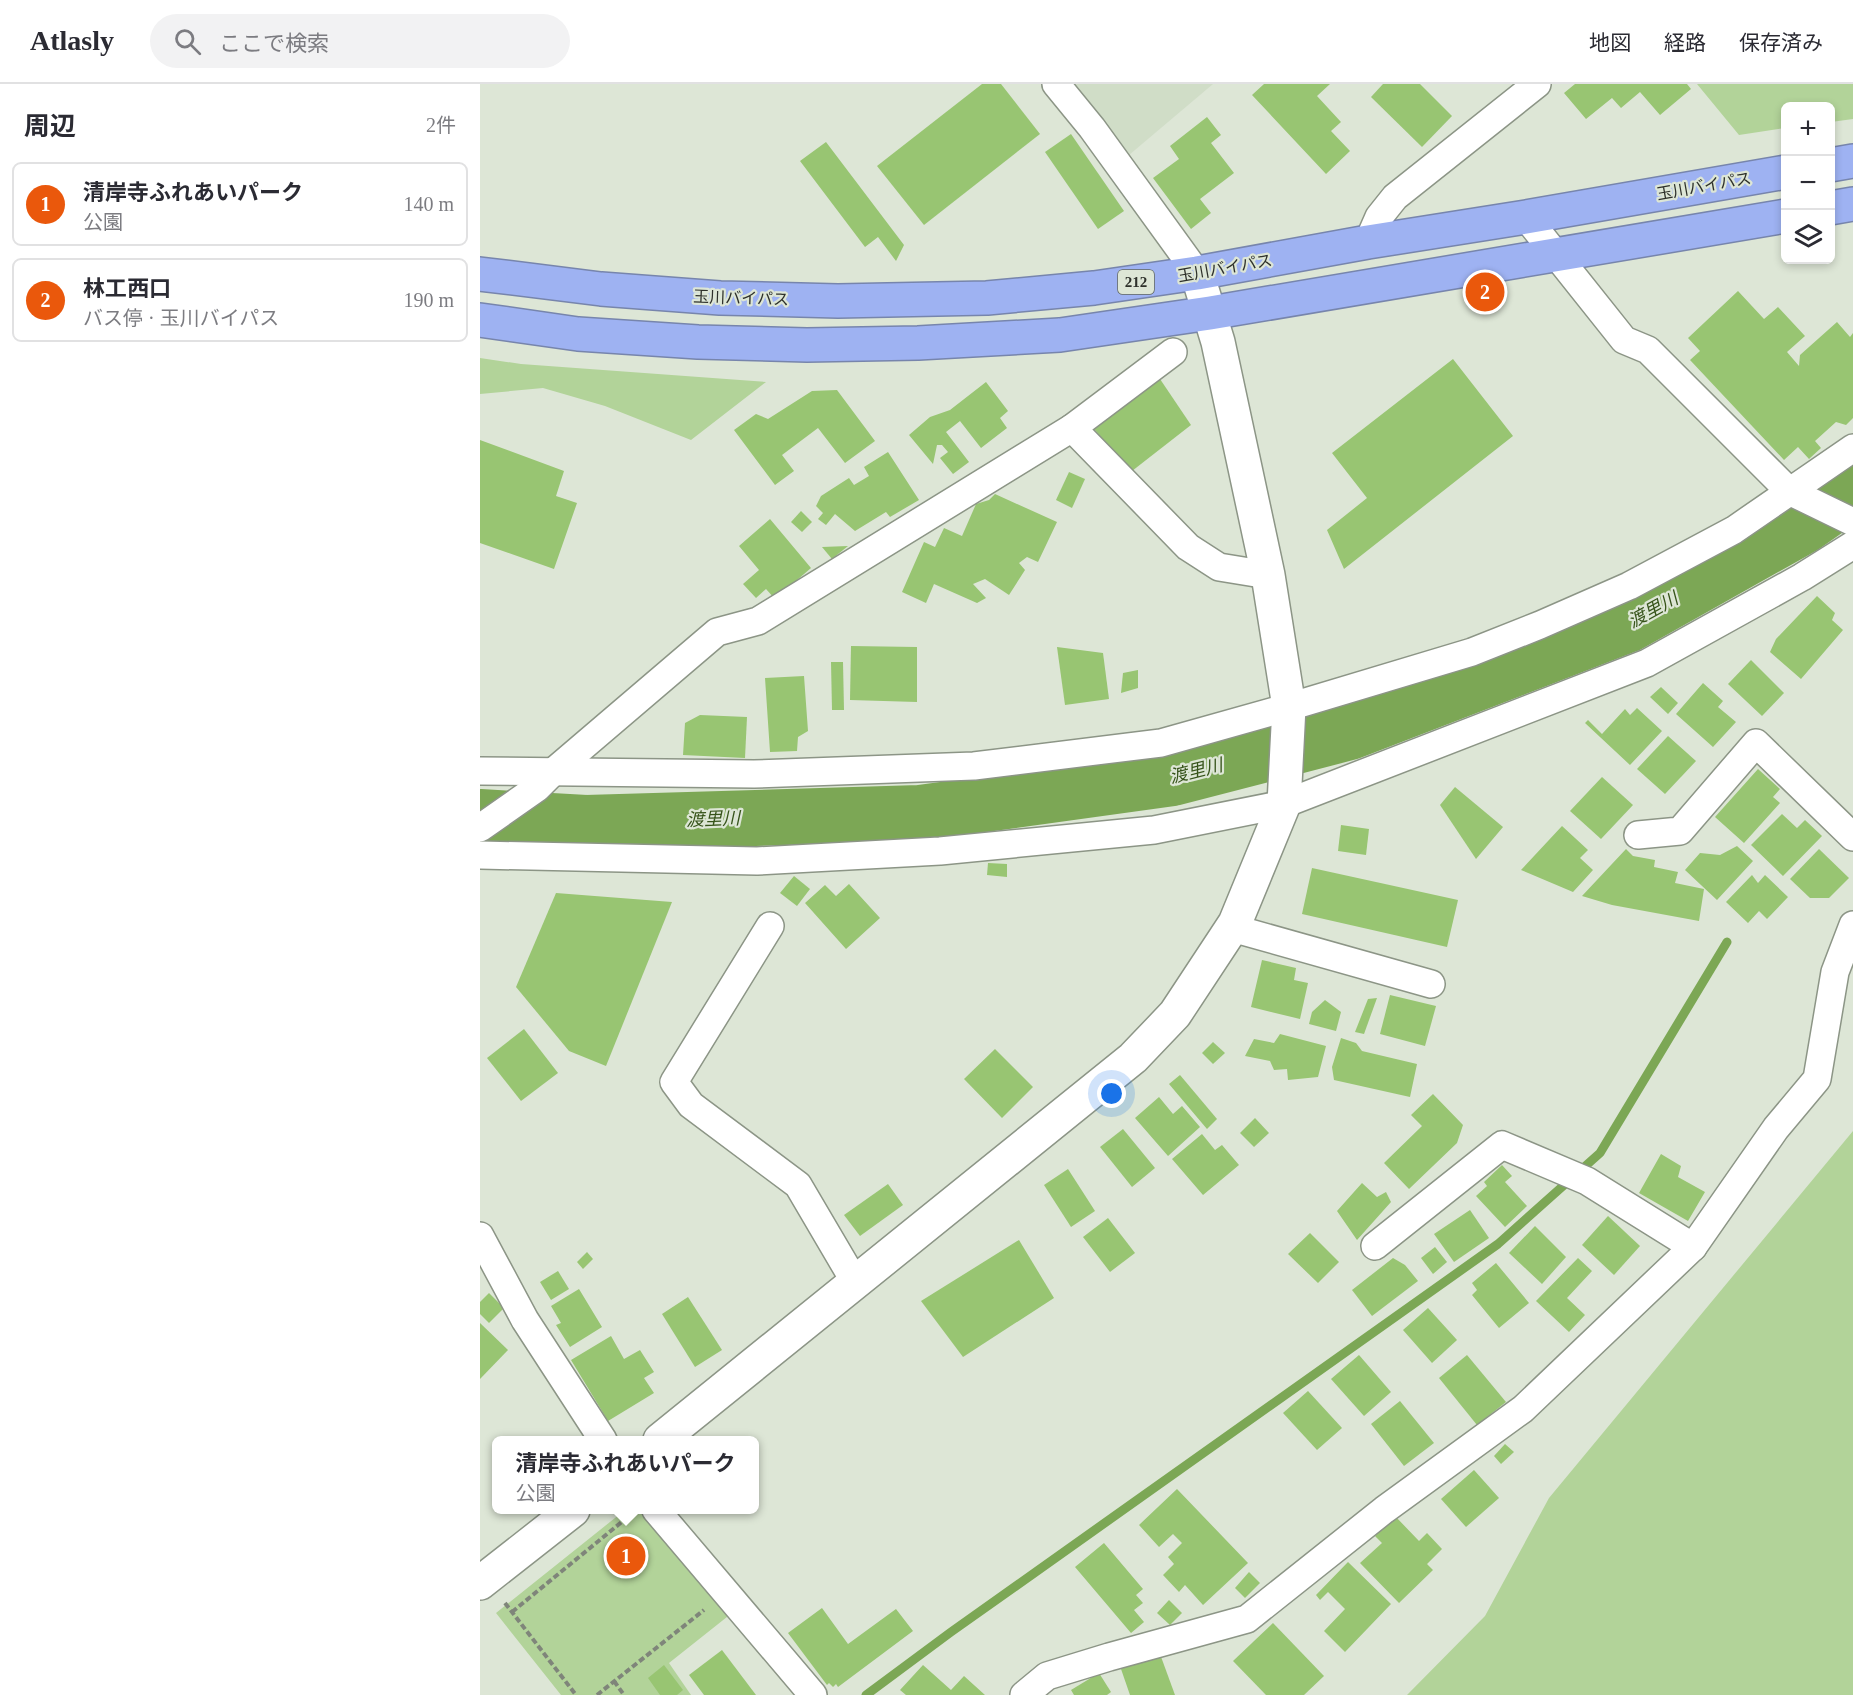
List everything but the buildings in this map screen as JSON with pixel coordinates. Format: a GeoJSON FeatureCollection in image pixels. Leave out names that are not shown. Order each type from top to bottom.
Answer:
{"type":"FeatureCollection","features":[{"type":"Feature","properties":{"kind":"highway"},"geometry":{"type":"LineString","coordinates":[[1835,164],[1853,161]]}},
{"type":"Feature","properties":{"kind":"highway","name":"玉川バイパス"},"geometry":{"type":"LineString","coordinates":[[480,274],[601,290],[720,298],[838,301],[987,298],[1094,288],[1197,273],[1781,173]]}},
{"type":"Feature","properties":{"kind":"highway"},"geometry":{"type":"LineString","coordinates":[[1835,207],[1853,204]]}},
{"type":"Feature","properties":{"kind":"highway"},"geometry":{"type":"LineString","coordinates":[[480,320],[578,334],[698,342],[807,345],[918,343],[1060,335],[1210,314],[1781,217]]}},
{"type":"Feature","properties":{"kind":"street"},"geometry":{"type":"LineString","coordinates":[[665,1436],[1133,1058],[1175,1014],[1232,928],[1284,804],[1289,707],[1268,575],[1210,314],[1197,273],[1092,128],[1056,84]]}},
{"type":"Feature","properties":{"kind":"street"},"geometry":{"type":"LineString","coordinates":[[1368,242],[1379,217],[1395,197],[1537,84]]}},
{"type":"Feature","properties":{"kind":"street"},"geometry":{"type":"LineString","coordinates":[[1526,217],[1624,340],[1648,350],[1789,491],[1853,522]]}},
{"type":"Feature","properties":{"kind":"street"},"geometry":{"type":"LineString","coordinates":[[480,828],[545,780],[717,632],[758,621],[1072,428],[1173,352]]}},
{"type":"Feature","properties":{"kind":"street"},"geometry":{"type":"LineString","coordinates":[[1072,428],[1188,547],[1220,567],[1268,575]]}},
{"type":"Feature","properties":{"kind":"street"},"geometry":{"type":"LineString","coordinates":[[480,771],[545,780],[974,766],[1161,743],[1472,652],[1540,625],[1629,586],[1724,536],[1853,448]]}},
{"type":"Feature","properties":{"kind":"street"},"geometry":{"type":"LineString","coordinates":[[480,855],[758,861],[929,851],[1154,830],[1284,804],[1647,663],[1802,577],[1853,545]]}},
{"type":"Feature","properties":{"kind":"street"},"geometry":{"type":"LineString","coordinates":[[1638,835],[1680,831],[1756,743],[1853,837]]}},
{"type":"Feature","properties":{"kind":"street"},"geometry":{"type":"LineString","coordinates":[[1024,1695],[1047,1676],[1247,1619],[1384,1510],[1522,1408],[1693,1247],[1776,1128],[1817,1079],[1835,972],[1853,925]]}},
{"type":"Feature","properties":{"kind":"street"},"geometry":{"type":"LineString","coordinates":[[770,926],[674,1082],[691,1105],[798,1185],[855,1282]]}},
{"type":"Feature","properties":{"kind":"street"},"geometry":{"type":"LineString","coordinates":[[1232,928],[1431,984]]}},
{"type":"Feature","properties":{"kind":"street"},"geometry":{"type":"LineString","coordinates":[[1375,1246],[1502,1145],[1576,1177],[1693,1247]]}},
{"type":"Feature","properties":{"kind":"street"},"geometry":{"type":"LineString","coordinates":[[480,1236],[525,1320],[600,1436]]}},
{"type":"Feature","properties":{"kind":"street"},"geometry":{"type":"LineString","coordinates":[[480,1583],[567,1514]]}},
{"type":"Feature","properties":{"kind":"street"},"geometry":{"type":"LineString","coordinates":[[645,1514],[813,1695]]}},
{"type":"Feature","properties":{"kind":"path"},"geometry":{"type":"LineString","coordinates":[[576,1695],[512,1612],[640,1514]]}},
{"type":"Feature","properties":{"kind":"path"},"geometry":{"type":"LineString","coordinates":[[597,1695],[706,1608]]}},
{"type":"Feature","properties":{"kind":"path"},"geometry":{"type":"LineString","coordinates":[[614,1681],[624,1695]]}},
{"type":"Feature","properties":{"kind":"shaded area"},"geometry":{"type":"Polygon","coordinates":[[[1072,84],[1213,84],[1129,155],[1072,84]]]}},
{"type":"Feature","properties":{"kind":"green space"},"geometry":{"type":"Polygon","coordinates":[[[1697,84],[1853,84],[1853,119],[1835,121],[1835,102],[1781,102],[1781,129],[1739,135],[1697,84]]]}},
{"type":"Feature","properties":{"kind":"green space"},"geometry":{"type":"Polygon","coordinates":[[[480,358],[521,364],[766,382],[691,440],[605,406],[543,388],[480,394],[480,358]]]}},
{"type":"Feature","properties":{"kind":"green space"},"geometry":{"type":"Polygon","coordinates":[[[1853,1131],[1853,1695],[1407,1695],[1485,1616],[1549,1498],[1853,1131]]]}},
{"type":"Feature","properties":{"kind":"green space"},"geometry":{"type":"Polygon","coordinates":[[[620,1514],[650,1514],[732,1613],[669,1663],[691,1695],[561,1695],[496,1613],[620,1514]]]}},
{"type":"Feature","properties":{"kind":"waterway","name":"渡里川"},"geometry":{"type":"LineString","coordinates":[[480,817],[586,823],[920,813],[1173,778],[1350,732],[1627,625],[1803,526],[1853,491]]}},
{"type":"Feature","properties":{"kind":"waterway"},"geometry":{"type":"LineString","coordinates":[[866,1695],[951,1632],[1498,1244],[1600,1153],[1727,942]]}},
{"type":"Feature","properties":{"kind":"place","name":"林工西口"},"geometry":{"type":"Point","coordinates":[1485,292]}},
{"type":"Feature","properties":{"kind":"place","name":"清岸寺ふれあいパーク"},"geometry":{"type":"Point","coordinates":[626,1556]}}]}
